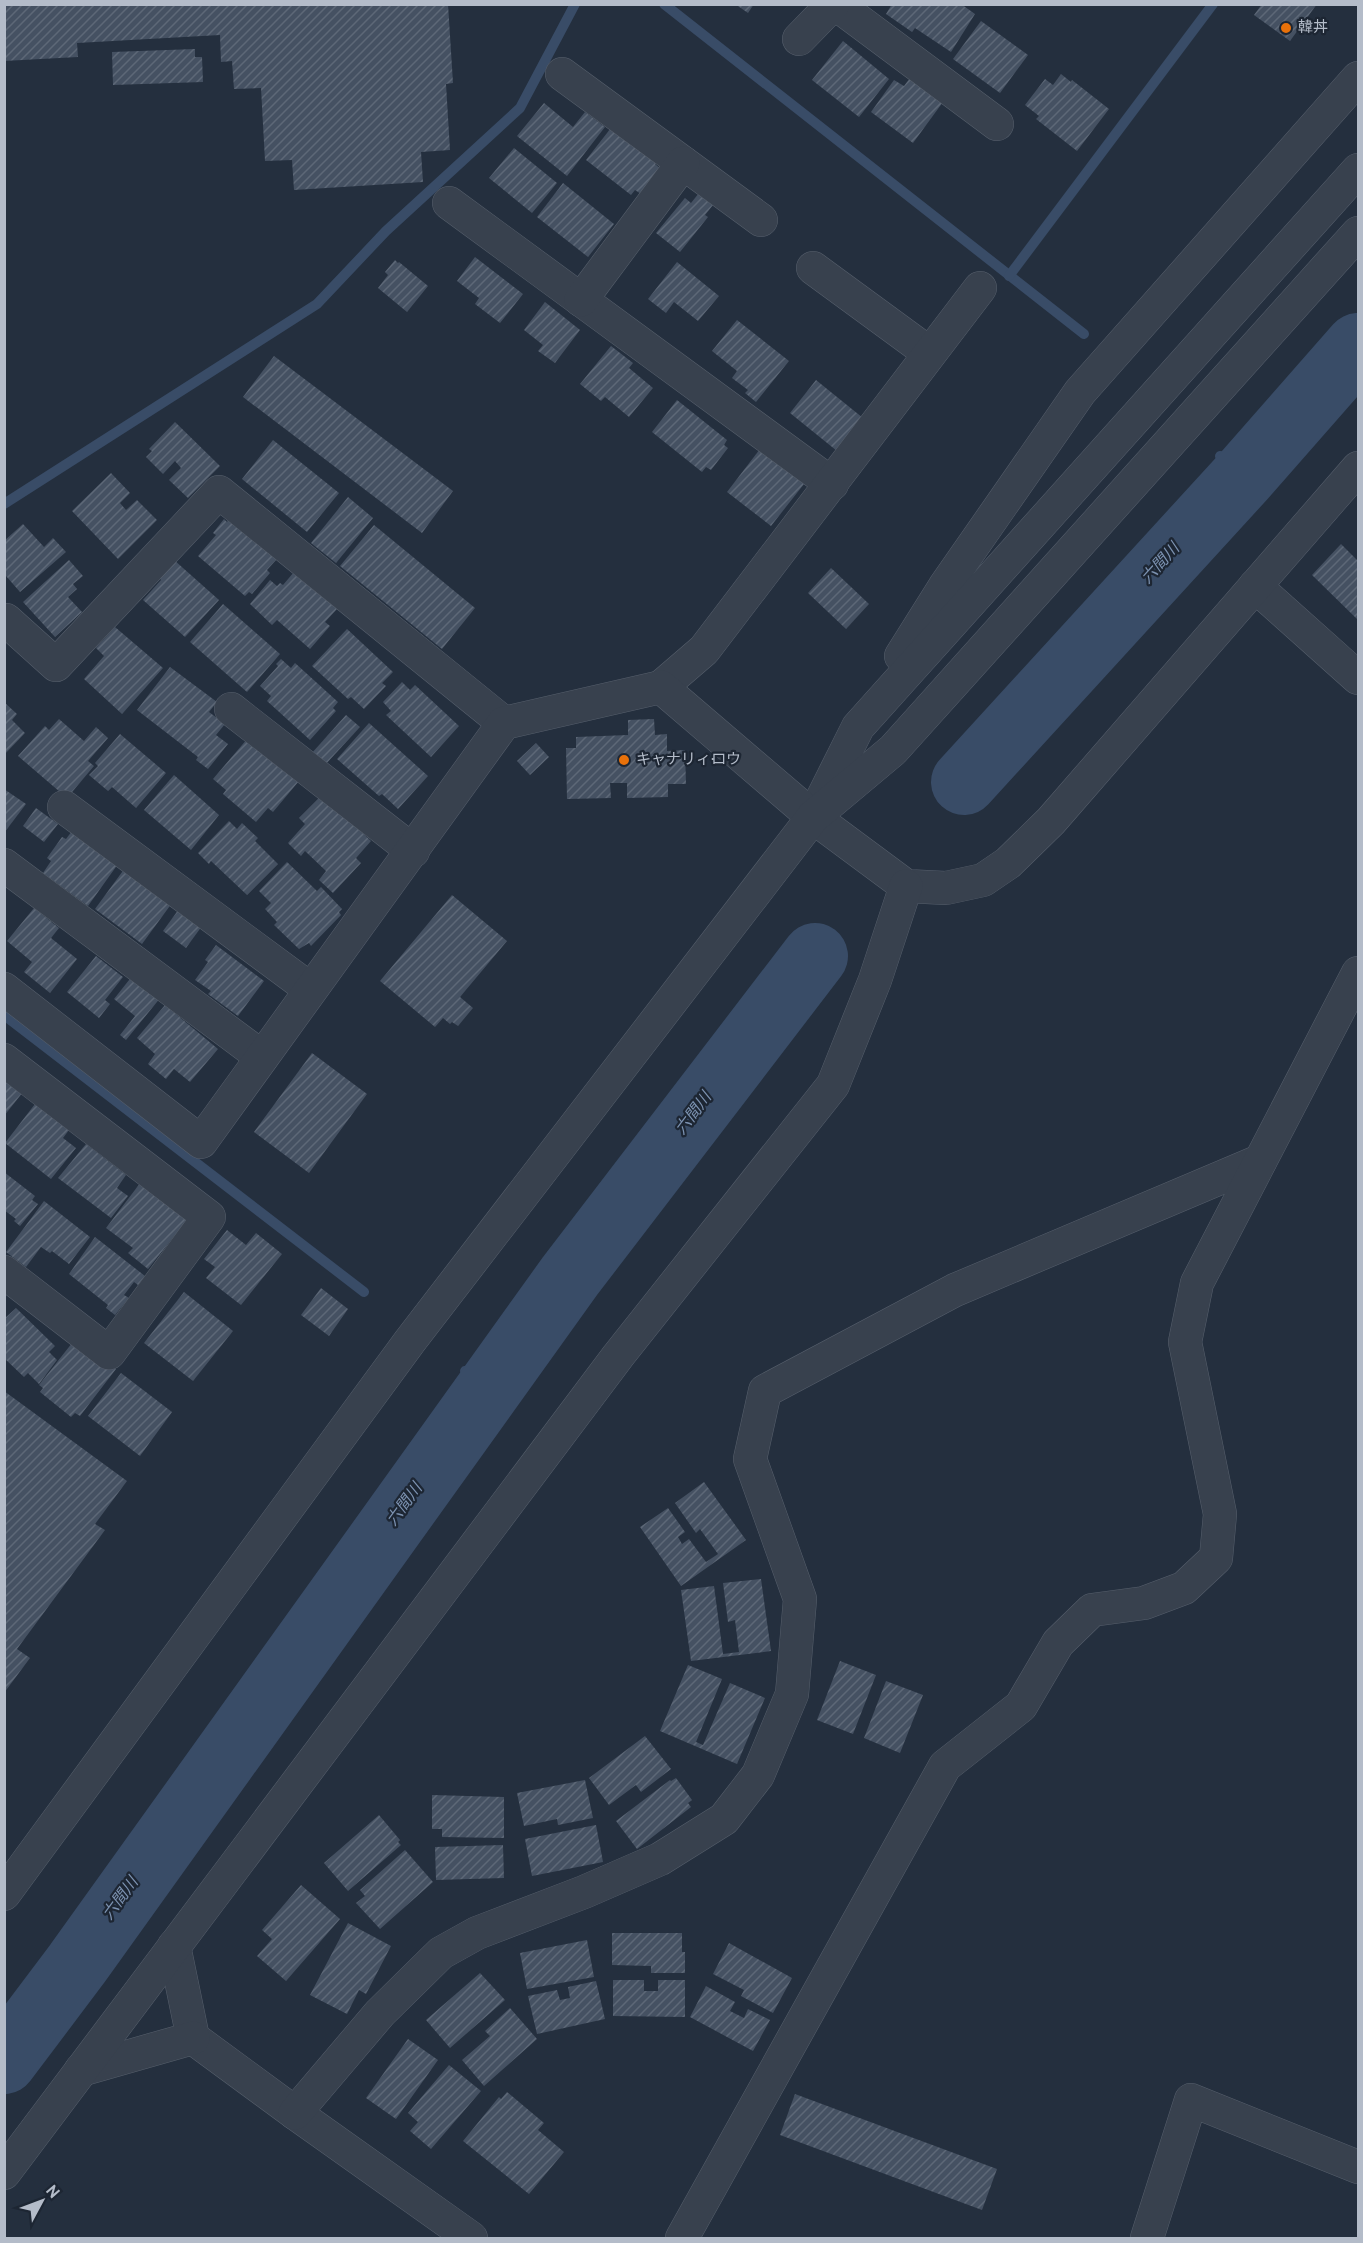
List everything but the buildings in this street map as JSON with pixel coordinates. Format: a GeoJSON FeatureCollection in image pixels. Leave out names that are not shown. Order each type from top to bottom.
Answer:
{"type":"FeatureCollection","features":[{"type":"Feature","properties":{"kind":"street"},"geometry":{"type":"LineString","coordinates":[[799,39],[835,4],[997,124]]}},
{"type":"Feature","properties":{"kind":"street"},"geometry":{"type":"LineString","coordinates":[[562,74],[761,220]]}},
{"type":"Feature","properties":{"kind":"street"},"geometry":{"type":"LineString","coordinates":[[4,1894],[410,1341],[813,817],[858,727],[945,586],[1080,392],[1359,78]]}},
{"type":"Feature","properties":{"kind":"street"},"geometry":{"type":"LineString","coordinates":[[581,300],[683,163]]}},
{"type":"Feature","properties":{"kind":"street"},"geometry":{"type":"LineString","coordinates":[[858,727],[1359,170]]}},
{"type":"Feature","properties":{"kind":"street"},"geometry":{"type":"LineString","coordinates":[[449,203],[832,484]]}},
{"type":"Feature","properties":{"kind":"street"},"geometry":{"type":"LineString","coordinates":[[813,817],[893,750],[1359,233]]}},
{"type":"Feature","properties":{"kind":"street"},"geometry":{"type":"LineString","coordinates":[[813,268],[929,353]]}},
{"type":"Feature","properties":{"kind":"street"},"geometry":{"type":"LineString","coordinates":[[4,989],[201,1142],[504,723],[661,687],[704,650],[980,288]]}},
{"type":"Feature","properties":{"kind":"street"},"geometry":{"type":"LineString","coordinates":[[661,687],[813,817],[906,886],[946,888],[982,880],[1008,862],[1051,821],[1359,468]]}},
{"type":"Feature","properties":{"kind":"street"},"geometry":{"type":"LineString","coordinates":[[4,622],[6,620],[56,665],[219,492],[504,723]]}},
{"type":"Feature","properties":{"kind":"street"},"geometry":{"type":"LineString","coordinates":[[1255,586],[1359,678]]}},
{"type":"Feature","properties":{"kind":"street"},"geometry":{"type":"LineString","coordinates":[[231,709],[413,851]]}},
{"type":"Feature","properties":{"kind":"street"},"geometry":{"type":"LineString","coordinates":[[64,807],[310,989]]}},
{"type":"Feature","properties":{"kind":"street"},"geometry":{"type":"LineString","coordinates":[[4,865],[262,1057]]}},
{"type":"Feature","properties":{"kind":"street"},"geometry":{"type":"LineString","coordinates":[[4,2173],[618,1356],[833,1085],[875,980],[906,886]]}},
{"type":"Feature","properties":{"kind":"street"},"geometry":{"type":"LineString","coordinates":[[682,2238],[945,1766],[1021,1706],[1058,1643],[1092,1610],[1144,1603],[1184,1588],[1215,1558],[1220,1514],[1185,1342],[1197,1283],[1359,973]]}},
{"type":"Feature","properties":{"kind":"street"},"geometry":{"type":"LineString","coordinates":[[4,1060],[209,1217],[109,1353],[4,1272]]}},
{"type":"Feature","properties":{"kind":"street"},"geometry":{"type":"LineString","coordinates":[[295,2114],[380,2013],[441,1953],[477,1933],[584,1892],[660,1859],[724,1819],[758,1775],[792,1694],[800,1599],[750,1460],[765,1391],[955,1290],[1260,1161]]}},
{"type":"Feature","properties":{"kind":"street"},"geometry":{"type":"LineString","coordinates":[[174,1946],[193,2038],[295,2114],[471,2238]]}},
{"type":"Feature","properties":{"kind":"street"},"geometry":{"type":"LineString","coordinates":[[81,2070],[193,2038]]}},
{"type":"Feature","properties":{"kind":"street"},"geometry":{"type":"LineString","coordinates":[[1147,2238],[1191,2100],[1359,2167]]}},
{"type":"Feature","properties":{"kind":"waterway"},"geometry":{"type":"LineString","coordinates":[[4,504],[317,304],[386,231],[520,108],[575,4]]}},
{"type":"Feature","properties":{"kind":"waterway"},"geometry":{"type":"LineString","coordinates":[[664,4],[1084,334]]}},
{"type":"Feature","properties":{"kind":"waterway"},"geometry":{"type":"LineString","coordinates":[[1009,276],[1213,4]]}},
{"type":"Feature","properties":{"kind":"waterway","name":"六間川"},"geometry":{"type":"LineString","coordinates":[[964,782],[1243,477],[1358,346]]}},
{"type":"Feature","properties":{"kind":"waterway"},"geometry":{"type":"LineString","coordinates":[[1220,456],[1243,477]]}},
{"type":"Feature","properties":{"kind":"waterway","name":"六間川"},"geometry":{"type":"LineString","coordinates":[[4,2061],[77,1964],[570,1276],[815,956]]}},
{"type":"Feature","properties":{"kind":"waterway"},"geometry":{"type":"LineString","coordinates":[[4,1015],[364,1292]]}},
{"type":"Feature","properties":{"kind":"waterway"},"geometry":{"type":"LineString","coordinates":[[465,1371],[489,1390]]}},
{"type":"Feature","properties":{"kind":"place","name":"韓丼"},"geometry":{"type":"Point","coordinates":[1286,28]}},
{"type":"Feature","properties":{"kind":"place","name":"キャナリィ·ロウ"},"geometry":{"type":"Point","coordinates":[624,760]}}]}
